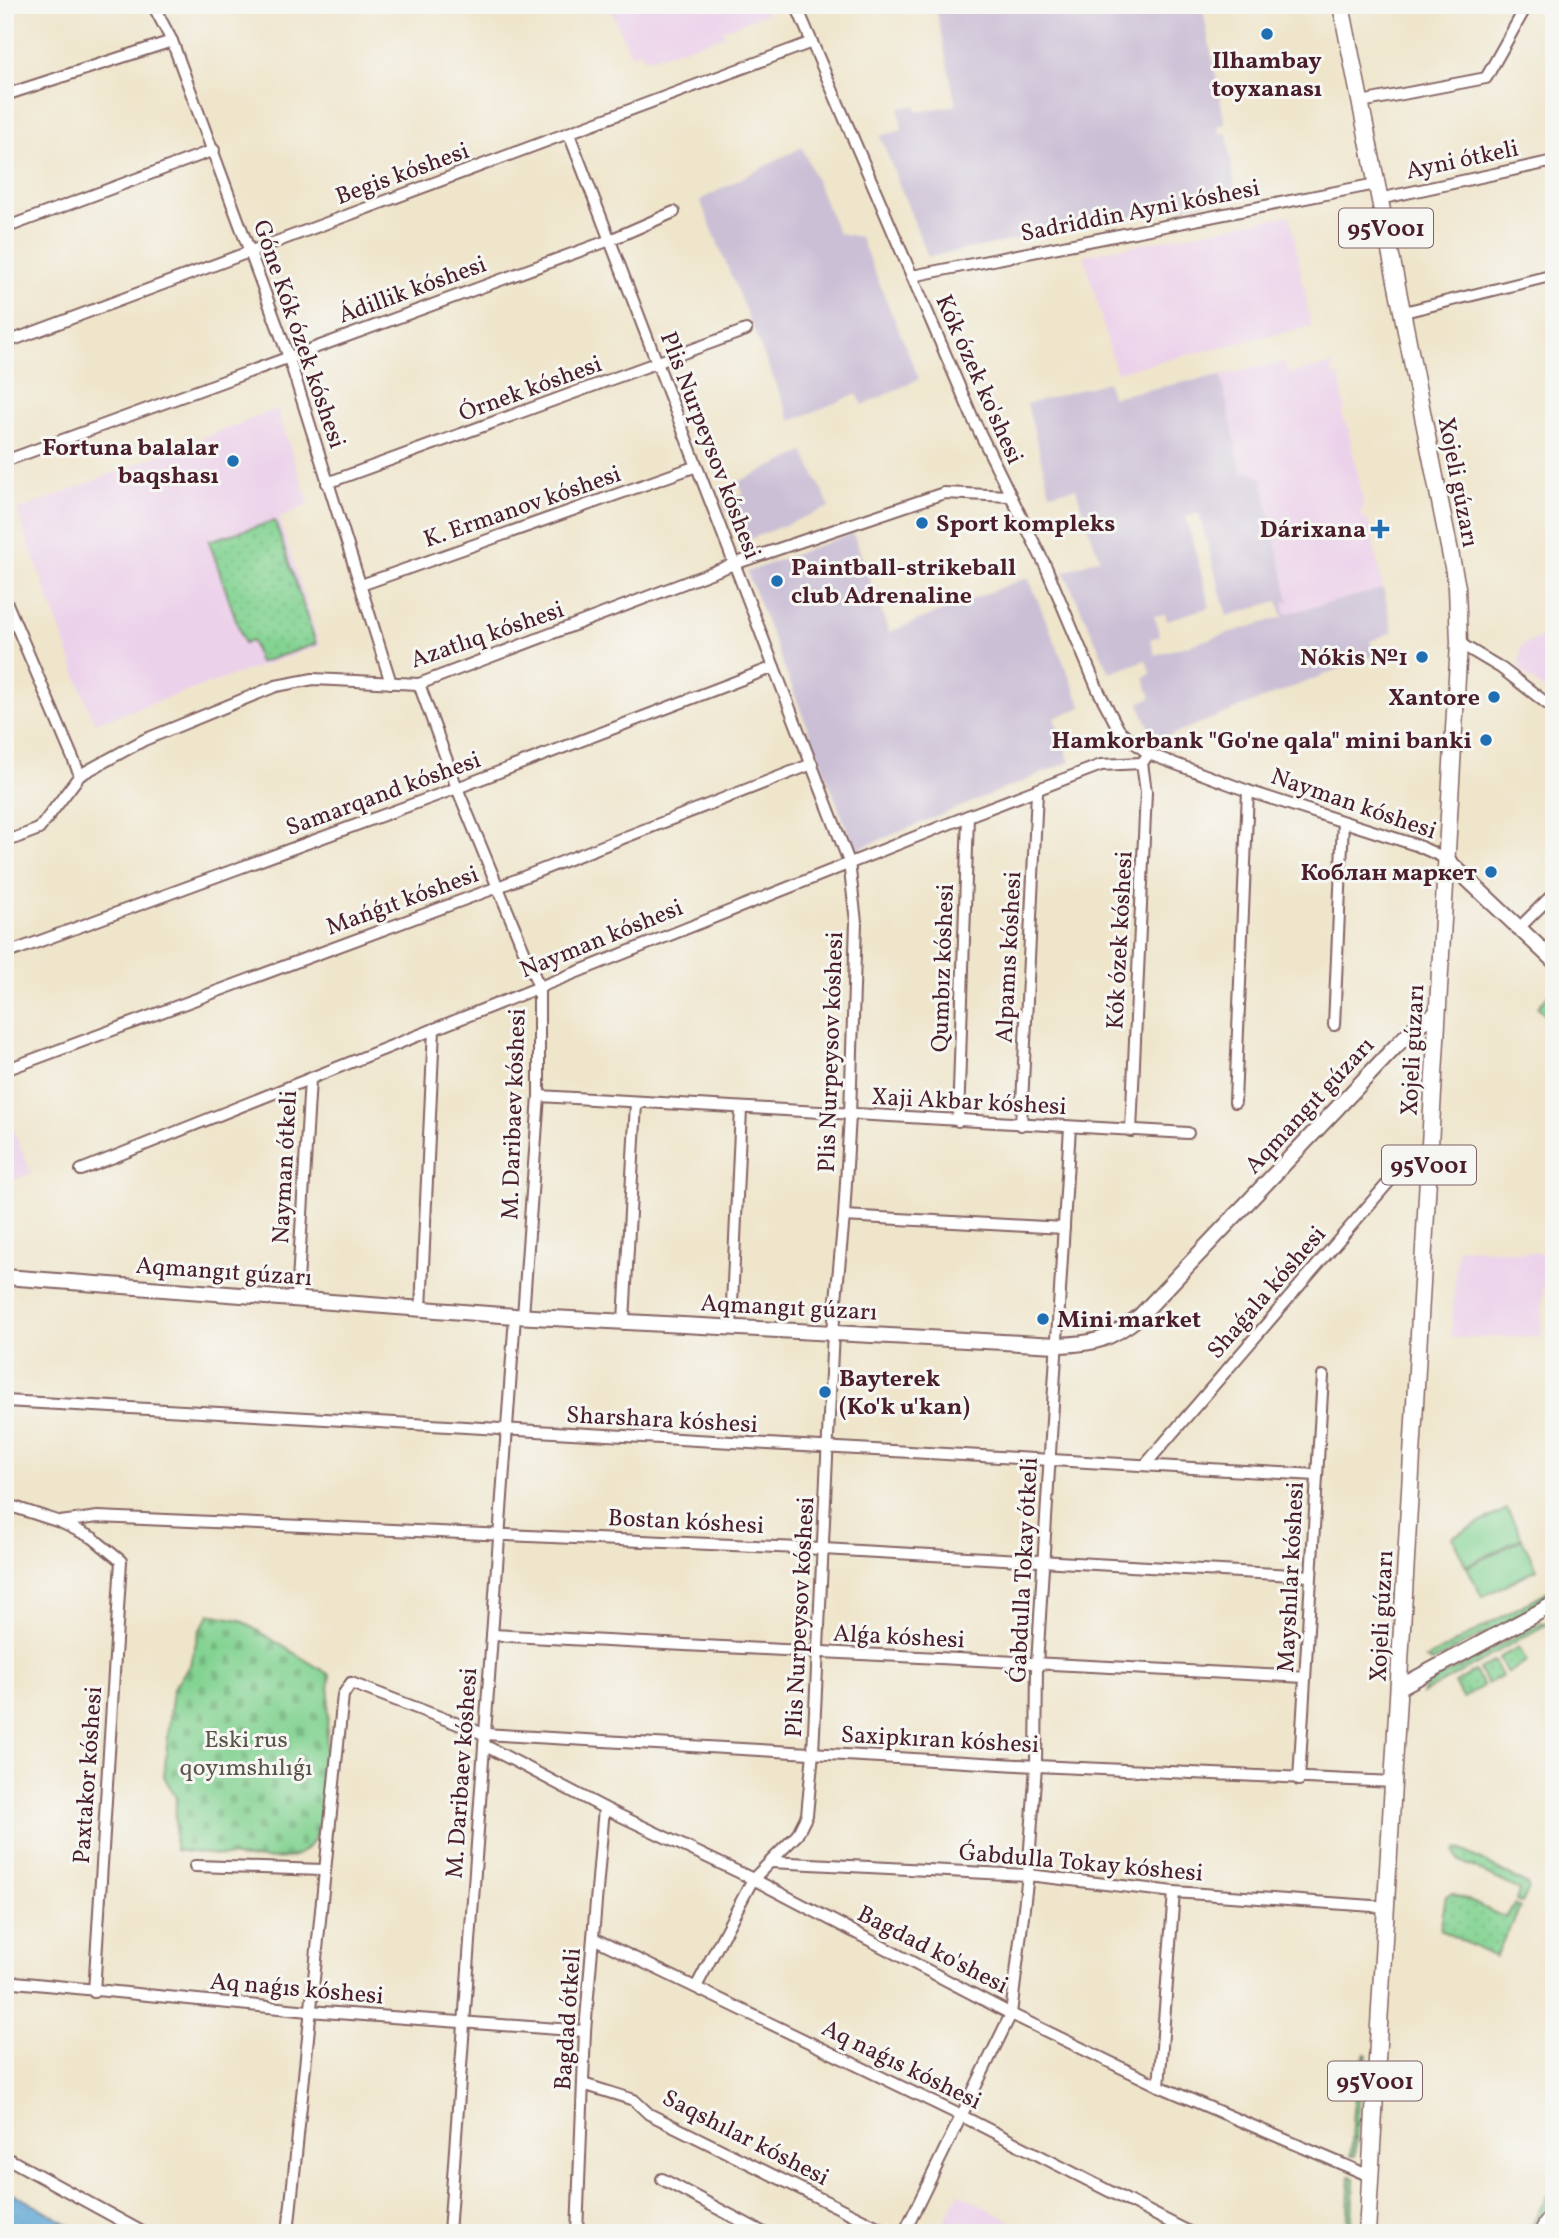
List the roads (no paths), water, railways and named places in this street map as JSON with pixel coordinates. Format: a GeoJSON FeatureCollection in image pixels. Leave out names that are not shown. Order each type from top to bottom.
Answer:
{"type":"FeatureCollection","features":[{"type":"Feature","properties":{"kind":"main road","name":"Xojeli gúzarı"},"geometry":{"type":"LineString","coordinates":[[1341,5],[1457,587],[1459,643],[1367,2233]]}},
{"type":"Feature","properties":{"kind":"main road"},"geometry":{"type":"LineString","coordinates":[[1542,2233],[1554,2212]]}},
{"type":"Feature","properties":{"kind":"street","name":"Góne Kók ózek kóshesi"},"geometry":{"type":"LineString","coordinates":[[153,5],[172,41],[288,355],[391,683]]}},
{"type":"Feature","properties":{"kind":"street","name":"Kók ózek ko'shesi"},"geometry":{"type":"LineString","coordinates":[[796,5],[1009,496],[1046,568],[1107,710],[1119,730],[1145,759]]}},
{"type":"Feature","properties":{"kind":"street"},"geometry":{"type":"LineString","coordinates":[[1361,102],[1486,78],[1527,5]]}},
{"type":"Feature","properties":{"kind":"street"},"geometry":{"type":"LineString","coordinates":[[5,95],[172,41]]}},
{"type":"Feature","properties":{"kind":"street","name":"Begis kóshesi"},"geometry":{"type":"LineString","coordinates":[[5,343],[812,42]]}},
{"type":"Feature","properties":{"kind":"street","name":"Plis Nurpeysov kóshesi"},"geometry":{"type":"LineString","coordinates":[[569,134],[849,862],[856,922],[850,1115],[833,1331],[813,1753],[807,1815],[797,1835],[753,1879],[696,1987]]}},
{"type":"Feature","properties":{"kind":"street"},"geometry":{"type":"LineString","coordinates":[[5,228],[214,150]]}},
{"type":"Feature","properties":{"kind":"street","name":"Ayni ótkeli"},"geometry":{"type":"LineString","coordinates":[[1378,191],[1554,161]]}},
{"type":"Feature","properties":{"kind":"street","name":"Sadriddin Ayni kóshesi"},"geometry":{"type":"LineString","coordinates":[[912,276],[1378,191]]}},
{"type":"Feature","properties":{"kind":"street","name":"Ádillik kóshesi"},"geometry":{"type":"LineString","coordinates":[[5,461],[288,355],[610,240],[674,212]]}},
{"type":"Feature","properties":{"kind":"street"},"geometry":{"type":"LineString","coordinates":[[1404,312],[1554,275]]}},
{"type":"Feature","properties":{"kind":"street","name":"Órnek kóshesi"},"geometry":{"type":"LineString","coordinates":[[327,483],[657,365],[746,330]]}},
{"type":"Feature","properties":{"kind":"street","name":"K. Ermanov kóshesi"},"geometry":{"type":"LineString","coordinates":[[361,585],[697,466]]}},
{"type":"Feature","properties":{"kind":"street","name":"Azatlıq kóshesi"},"geometry":{"type":"LineString","coordinates":[[5,842],[39,829],[80,775],[144,740],[276,686],[313,679],[419,684],[734,564],[944,493],[1009,496]]}},
{"type":"Feature","properties":{"kind":"street"},"geometry":{"type":"LineString","coordinates":[[5,599],[80,775]]}},
{"type":"Feature","properties":{"kind":"street"},"geometry":{"type":"LineString","coordinates":[[1459,643],[1501,668],[1554,709]]}},
{"type":"Feature","properties":{"kind":"street","name":"Samarqand kóshesi"},"geometry":{"type":"LineString","coordinates":[[5,954],[457,788],[774,667]]}},
{"type":"Feature","properties":{"kind":"street","name":"M. Daribaev kóshesi"},"geometry":{"type":"LineString","coordinates":[[419,684],[457,788],[539,987],[539,1096],[507,1430],[449,2233]]}},
{"type":"Feature","properties":{"kind":"street","name":"Nayman kóshesi"},"geometry":{"type":"LineString","coordinates":[[81,1170],[849,862],[1037,792],[1101,765],[1145,759],[1416,845],[1445,858],[1554,961]]}},
{"type":"Feature","properties":{"kind":"street","name":"Kók ózek kóshesi"},"geometry":{"type":"LineString","coordinates":[[1131,1131],[1146,792],[1145,759]]}},
{"type":"Feature","properties":{"kind":"street","name":"Mańǵıt kóshesi"},"geometry":{"type":"LineString","coordinates":[[5,1070],[498,887],[811,765]]}},
{"type":"Feature","properties":{"kind":"street"},"geometry":{"type":"LineString","coordinates":[[1235,1102],[1248,791]]}},
{"type":"Feature","properties":{"kind":"street","name":"Alpamıs kóshesi"},"geometry":{"type":"LineString","coordinates":[[1021,1125],[1037,792]]}},
{"type":"Feature","properties":{"kind":"street","name":"Qumbız kóshesi"},"geometry":{"type":"LineString","coordinates":[[958,1121],[968,816]]}},
{"type":"Feature","properties":{"kind":"street"},"geometry":{"type":"LineString","coordinates":[[1334,1026],[1343,822]]}},
{"type":"Feature","properties":{"kind":"street"},"geometry":{"type":"LineString","coordinates":[[1520,928],[1554,893]]}},
{"type":"Feature","properties":{"kind":"street","name":"Aqmangıt gúzarı"},"geometry":{"type":"LineString","coordinates":[[5,1277],[519,1316],[1057,1345],[1091,1344],[1119,1333],[1140,1316],[1392,1050],[1416,1026],[1437,1013]]}},
{"type":"Feature","properties":{"kind":"street"},"geometry":{"type":"LineString","coordinates":[[421,1309],[434,1029]]}},
{"type":"Feature","properties":{"kind":"street","name":"Nayman ótkeli"},"geometry":{"type":"LineString","coordinates":[[297,1299],[310,1079]]}},
{"type":"Feature","properties":{"kind":"street","name":"Xaji Akbar kóshesi"},"geometry":{"type":"LineString","coordinates":[[539,1096],[1188,1133]]}},
{"type":"Feature","properties":{"kind":"street"},"geometry":{"type":"LineString","coordinates":[[624,1321],[636,1103]]}},
{"type":"Feature","properties":{"kind":"street"},"geometry":{"type":"LineString","coordinates":[[730,1326],[740,1109]]}},
{"type":"Feature","properties":{"kind":"street","name":"Ǵabdulla Tokay ótkeli"},"geometry":{"type":"LineString","coordinates":[[904,2233],[1012,2014],[1028,1875],[1036,1766],[1037,1665],[1070,1127]]}},
{"type":"Feature","properties":{"kind":"street","name":"Shaǵala kóshesi"},"geometry":{"type":"LineString","coordinates":[[1145,1465],[1401,1169],[1429,1160]]}},
{"type":"Feature","properties":{"kind":"street"},"geometry":{"type":"LineString","coordinates":[[844,1216],[1064,1228]]}},
{"type":"Feature","properties":{"kind":"street","name":"Mayshılar kóshesi"},"geometry":{"type":"LineString","coordinates":[[1299,1780],[1323,1376]]}},
{"type":"Feature","properties":{"kind":"street","name":"Sharshara kóshesi"},"geometry":{"type":"LineString","coordinates":[[5,1401],[1317,1475]]}},
{"type":"Feature","properties":{"kind":"street"},"geometry":{"type":"LineString","coordinates":[[5,1504],[60,1522]]}},
{"type":"Feature","properties":{"kind":"street","name":"Bostan kóshesi"},"geometry":{"type":"LineString","coordinates":[[60,1522],[98,1517],[499,1533],[1311,1576]]}},
{"type":"Feature","properties":{"kind":"street","name":"Paxtakor kóshesi"},"geometry":{"type":"LineString","coordinates":[[60,1522],[93,1538],[121,1562],[94,1992]]}},
{"type":"Feature","properties":{"kind":"street"},"geometry":{"type":"LineString","coordinates":[[1400,1688],[1554,1604]]}},
{"type":"Feature","properties":{"kind":"street","name":"Alǵa kóshesi"},"geometry":{"type":"LineString","coordinates":[[492,1635],[1305,1677]]}},
{"type":"Feature","properties":{"kind":"street"},"geometry":{"type":"LineString","coordinates":[[288,2233],[343,1695],[351,1683],[484,1739]]}},
{"type":"Feature","properties":{"kind":"street","name":"Saxipkıran kóshesi"},"geometry":{"type":"LineString","coordinates":[[484,1739],[813,1753],[1299,1780],[1394,1782]]}},
{"type":"Feature","properties":{"kind":"street","name":"Bagdad ko'shesi"},"geometry":{"type":"LineString","coordinates":[[484,1739],[604,1808],[753,1879],[1012,2014],[1159,2086],[1370,2176]]}},
{"type":"Feature","properties":{"kind":"street","name":"Bagdad ótkeli"},"geometry":{"type":"LineString","coordinates":[[577,2233],[585,2031],[604,1808]]}},
{"type":"Feature","properties":{"kind":"street","name":"Ǵabdulla Tokay kóshesi"},"geometry":{"type":"LineString","coordinates":[[771,1862],[1028,1875],[1174,1892],[1387,1907]]}},
{"type":"Feature","properties":{"kind":"street"},"geometry":{"type":"LineString","coordinates":[[195,1866],[324,1870]]}},
{"type":"Feature","properties":{"kind":"street"},"geometry":{"type":"LineString","coordinates":[[1159,2086],[1174,1892]]}},
{"type":"Feature","properties":{"kind":"street","name":"Aq naǵıs kóshesi"},"geometry":{"type":"LineString","coordinates":[[593,1938],[962,2116],[1191,2233]]}},
{"type":"Feature","properties":{"kind":"street","name":"Aq naǵıs kóshesi"},"geometry":{"type":"LineString","coordinates":[[5,1981],[94,1992],[309,2011],[585,2031]]}},
{"type":"Feature","properties":{"kind":"street","name":"Saqshılar kóshesi"},"geometry":{"type":"LineString","coordinates":[[583,2084],[634,2100],[649,2114],[890,2233]]}},
{"type":"Feature","properties":{"kind":"street"},"geometry":{"type":"LineString","coordinates":[[5,2157],[144,2233]]}},
{"type":"Feature","properties":{"kind":"street"},"geometry":{"type":"LineString","coordinates":[[662,2179],[764,2233]]}},
{"type":"Feature","properties":{"kind":"water"},"geometry":{"type":"Polygon","coordinates":[[[5,2190],[14,2194],[84,2233],[5,2233],[5,2190]]]}},
{"type":"Feature","properties":{"kind":"place","name":"Ilhambay toyxanası"},"geometry":{"type":"Point","coordinates":[1267,34]}},
{"type":"Feature","properties":{"kind":"place","name":"Fortuna balalar baqshası"},"geometry":{"type":"Point","coordinates":[233,461]}},
{"type":"Feature","properties":{"kind":"place","name":"Sport kompleks"},"geometry":{"type":"Point","coordinates":[922,523]}},
{"type":"Feature","properties":{"kind":"place","name":"Dárixana"},"geometry":{"type":"Point","coordinates":[1380,529]}},
{"type":"Feature","properties":{"kind":"place","name":"Paintball-strikeball club Adrenaline"},"geometry":{"type":"Point","coordinates":[777,581]}},
{"type":"Feature","properties":{"kind":"place","name":"Nókis №1"},"geometry":{"type":"Point","coordinates":[1422,657]}},
{"type":"Feature","properties":{"kind":"place","name":"Xantore"},"geometry":{"type":"Point","coordinates":[1494,697]}},
{"type":"Feature","properties":{"kind":"place","name":"Hamkorbank \"Go'ne qala\" mini banki"},"geometry":{"type":"Point","coordinates":[1486,740]}},
{"type":"Feature","properties":{"kind":"place","name":"Коблан маркет"},"geometry":{"type":"Point","coordinates":[1491,872]}},
{"type":"Feature","properties":{"kind":"place","name":"Mini market"},"geometry":{"type":"Point","coordinates":[1043,1319]}},
{"type":"Feature","properties":{"kind":"place","name":"Bayterek (Ko'k u'kan)"},"geometry":{"type":"Point","coordinates":[825,1392]}},
{"type":"Feature","properties":{"kind":"park label","name":"Eski rus qoyımshılıǵı"},"geometry":{"type":"Point","coordinates":[246,1753]}}]}
